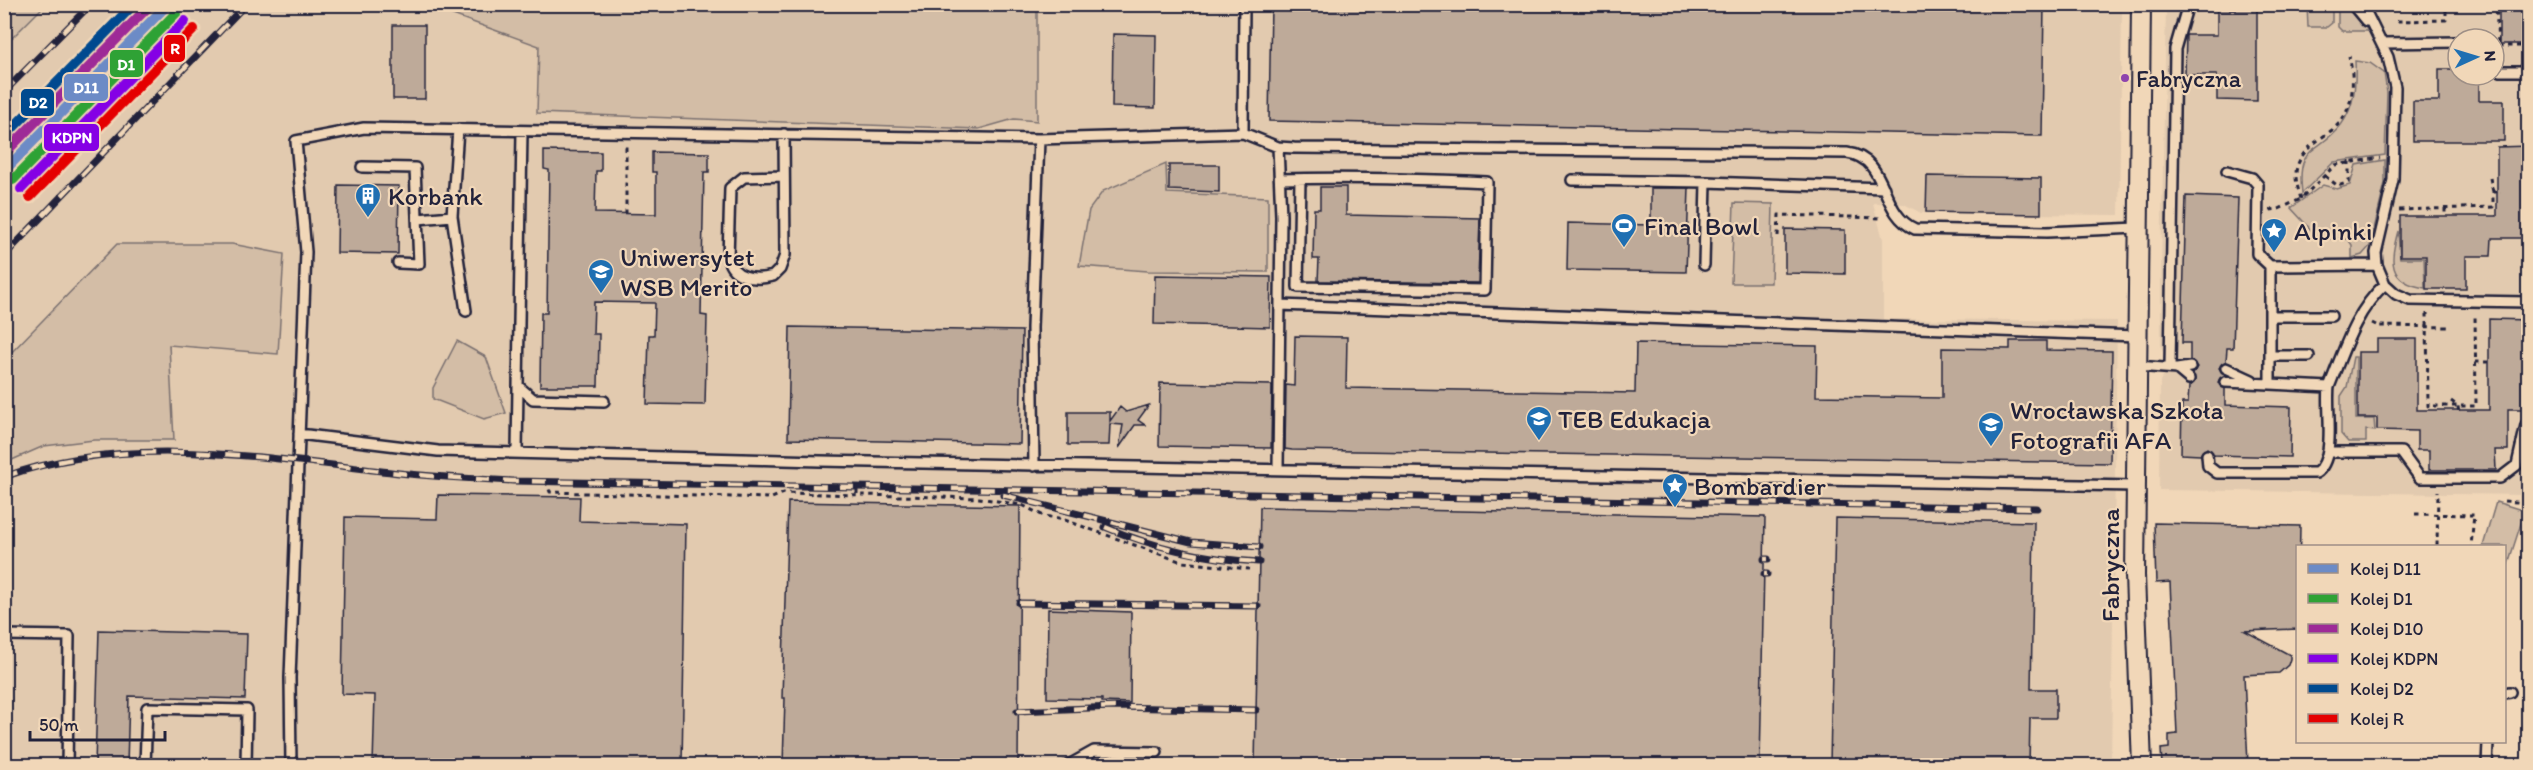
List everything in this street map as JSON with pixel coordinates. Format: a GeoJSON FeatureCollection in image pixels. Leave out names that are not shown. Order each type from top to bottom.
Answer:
{"type":"FeatureCollection","features":[{"type":"Feature","properties":{"kind":"street","name":"Fabryczna"},"geometry":{"type":"LineString","coordinates":[[2141,4],[2135,609],[2142,765]]}},
{"type":"Feature","properties":{"kind":"lane"},"geometry":{"type":"LineString","coordinates":[[1243,133],[1244,4]]}},
{"type":"Feature","properties":{"kind":"lane"},"geometry":{"type":"LineString","coordinates":[[2173,368],[2175,49],[2188,4]]}},
{"type":"Feature","properties":{"kind":"lane"},"geometry":{"type":"LineString","coordinates":[[2352,4],[2374,29]]}},
{"type":"Feature","properties":{"kind":"lane"},"geometry":{"type":"LineString","coordinates":[[2362,4],[2382,43],[2393,71],[2395,87],[2393,180],[2376,253],[2377,265],[2385,284],[2396,294],[2410,300],[2529,302]]}},
{"type":"Feature","properties":{"kind":"lane"},"geometry":{"type":"LineString","coordinates":[[2382,43],[2446,42]]}},
{"type":"Feature","properties":{"kind":"lane"},"geometry":{"type":"LineString","coordinates":[[2506,71],[2529,71]]}},
{"type":"Feature","properties":{"kind":"lane"},"geometry":{"type":"LineString","coordinates":[[291,765],[290,678],[306,252],[296,141],[364,128],[1039,139],[1243,133],[1278,147],[1847,153],[1866,159],[1884,188],[1897,216],[1907,225],[1923,229],[2048,232],[2139,228]]}},
{"type":"Feature","properties":{"kind":"lane"},"geometry":{"type":"LineString","coordinates":[[458,129],[452,216],[466,311]]}},
{"type":"Feature","properties":{"kind":"lane"},"geometry":{"type":"LineString","coordinates":[[517,452],[522,131]]}},
{"type":"Feature","properties":{"kind":"lane"},"geometry":{"type":"LineString","coordinates":[[784,134],[784,176],[783,262],[772,276],[741,276],[732,268],[729,258],[730,188],[744,177],[784,176]]}},
{"type":"Feature","properties":{"kind":"lane"},"geometry":{"type":"LineString","coordinates":[[1034,466],[1032,328],[1039,139]]}},
{"type":"Feature","properties":{"kind":"lane"},"geometry":{"type":"LineString","coordinates":[[1278,147],[1280,178],[1278,468]]}},
{"type":"Feature","properties":{"kind":"lane"},"geometry":{"type":"LineString","coordinates":[[362,167],[416,168],[419,264],[398,263]]}},
{"type":"Feature","properties":{"kind":"lane"},"geometry":{"type":"LineString","coordinates":[[2227,171],[2252,177],[2258,185],[2257,254],[2270,266],[2377,265]]}},
{"type":"Feature","properties":{"kind":"lane"},"geometry":{"type":"LineString","coordinates":[[1280,178],[1487,182],[1485,290],[1298,287],[1300,179]]}},
{"type":"Feature","properties":{"kind":"lane"},"geometry":{"type":"LineString","coordinates":[[1572,180],[1884,188]]}},
{"type":"Feature","properties":{"kind":"lane"},"geometry":{"type":"LineString","coordinates":[[1704,265],[1706,182]]}},
{"type":"Feature","properties":{"kind":"lane"},"geometry":{"type":"LineString","coordinates":[[418,219],[452,216]]}},
{"type":"Feature","properties":{"kind":"lane"},"geometry":{"type":"LineString","coordinates":[[2270,266],[2270,384]]}},
{"type":"Feature","properties":{"kind":"lane"},"geometry":{"type":"LineString","coordinates":[[2207,455],[2208,466],[2217,473],[2316,473],[2326,463],[2328,452],[2329,387],[2359,315],[2368,300],[2385,284]]}},
{"type":"Feature","properties":{"kind":"lane"},"geometry":{"type":"LineString","coordinates":[[1280,305],[2137,336]]}},
{"type":"Feature","properties":{"kind":"lane"},"geometry":{"type":"LineString","coordinates":[[2270,316],[2331,316]]}},
{"type":"Feature","properties":{"kind":"lane"},"geometry":{"type":"LineString","coordinates":[[2270,356],[2309,356]]}},
{"type":"Feature","properties":{"kind":"lane"},"geometry":{"type":"LineString","coordinates":[[2137,366],[2190,367]]}},
{"type":"Feature","properties":{"kind":"lane"},"geometry":{"type":"LineString","coordinates":[[2173,368],[2189,379]]}},
{"type":"Feature","properties":{"kind":"lane"},"geometry":{"type":"LineString","coordinates":[[2226,368],[2257,382]]}},
{"type":"Feature","properties":{"kind":"lane"},"geometry":{"type":"LineString","coordinates":[[2225,382],[2329,387]]}},
{"type":"Feature","properties":{"kind":"lane"},"geometry":{"type":"LineString","coordinates":[[518,386],[533,399],[604,401]]}},
{"type":"Feature","properties":{"kind":"lane"},"geometry":{"type":"LineString","coordinates":[[2328,452],[2401,453],[2420,477],[2500,478],[2517,465],[2526,425]]}},
{"type":"Feature","properties":{"kind":"lane"},"geometry":{"type":"LineString","coordinates":[[298,434],[438,451],[1034,466],[1278,468],[2135,486]]}},
{"type":"Feature","properties":{"kind":"lane"},"geometry":{"type":"LineString","coordinates":[[4,634],[69,636],[67,765]]}},
{"type":"Feature","properties":{"kind":"lane"},"geometry":{"type":"LineString","coordinates":[[145,765],[147,708],[247,710],[246,765]]}},
{"type":"Feature","properties":{"kind":"lane"},"geometry":{"type":"LineString","coordinates":[[2487,765],[2488,743]]}},
{"type":"Feature","properties":{"kind":"lane"},"geometry":{"type":"LineString","coordinates":[[1067,765],[1094,751],[1157,752]]}},
{"type":"Feature","properties":{"kind":"path"},"geometry":{"type":"LineString","coordinates":[[2397,21],[2446,20],[2446,4]]}},
{"type":"Feature","properties":{"kind":"path"},"geometry":{"type":"LineString","coordinates":[[2496,4],[2497,27]]}},
{"type":"Feature","properties":{"kind":"path"},"geometry":{"type":"LineString","coordinates":[[2506,46],[2529,46]]}},
{"type":"Feature","properties":{"kind":"path"},"geometry":{"type":"LineString","coordinates":[[2301,199],[2296,179],[2297,165],[2308,148],[2335,128],[2349,107],[2353,83],[2349,56]]}},
{"type":"Feature","properties":{"kind":"path"},"geometry":{"type":"LineString","coordinates":[[626,214],[627,132]]}},
{"type":"Feature","properties":{"kind":"path"},"geometry":{"type":"LineString","coordinates":[[2258,211],[2279,209],[2301,199],[2335,165],[2349,161],[2394,156]]}},
{"type":"Feature","properties":{"kind":"path"},"geometry":{"type":"LineString","coordinates":[[2325,176],[2338,186],[2344,186],[2349,182],[2351,176],[2349,161]]}},
{"type":"Feature","properties":{"kind":"path"},"geometry":{"type":"LineString","coordinates":[[2396,220],[2399,210],[2493,207],[2490,178]]}},
{"type":"Feature","properties":{"kind":"path"},"geometry":{"type":"LineString","coordinates":[[2493,192],[2501,192]]}},
{"type":"Feature","properties":{"kind":"path"},"geometry":{"type":"LineString","coordinates":[[2445,208],[2445,218]]}},
{"type":"Feature","properties":{"kind":"path"},"geometry":{"type":"LineString","coordinates":[[1778,236],[1779,215],[1847,216],[1876,220],[1897,216]]}},
{"type":"Feature","properties":{"kind":"path"},"geometry":{"type":"LineString","coordinates":[[2426,302],[2428,406],[2476,406],[2475,301]]}},
{"type":"Feature","properties":{"kind":"path"},"geometry":{"type":"LineString","coordinates":[[2366,326],[2369,321],[2378,326],[2450,327]]}},
{"type":"Feature","properties":{"kind":"path"},"geometry":{"type":"LineString","coordinates":[[2475,362],[2493,362]]}},
{"type":"Feature","properties":{"kind":"path"},"geometry":{"type":"LineString","coordinates":[[2451,401],[2458,406]]}},
{"type":"Feature","properties":{"kind":"path"},"geometry":{"type":"LineString","coordinates":[[2458,406],[2458,415]]}},
{"type":"Feature","properties":{"kind":"path"},"geometry":{"type":"LineString","coordinates":[[2437,545],[2438,478]]}},
{"type":"Feature","properties":{"kind":"path"},"geometry":{"type":"LineString","coordinates":[[546,481],[550,492],[772,498],[784,493],[979,498],[1022,505],[1044,516],[1059,518],[1158,555],[1204,565],[1249,568]]}},
{"type":"Feature","properties":{"kind":"path"},"geometry":{"type":"LineString","coordinates":[[857,486],[857,495]]}},
{"type":"Feature","properties":{"kind":"path"},"geometry":{"type":"LineString","coordinates":[[2504,501],[2529,503]]}},
{"type":"Feature","properties":{"kind":"path"},"geometry":{"type":"LineString","coordinates":[[2415,514],[2474,515],[2471,545]]}},
{"type":"Feature","properties":{"kind":"shaded area"},"geometry":{"type":"Polygon","coordinates":[[[5,4],[45,5],[5,45],[5,4]]]}},
{"type":"Feature","properties":{"kind":"shaded area"},"geometry":{"type":"Polygon","coordinates":[[[440,4],[1003,4],[1003,9],[1037,9],[1037,121],[1014,119],[979,129],[537,113],[539,46],[439,10],[440,4]]]}},
{"type":"Feature","properties":{"kind":"shaded area"},"geometry":{"type":"Polygon","coordinates":[[[45,5],[543,5],[537,113],[979,129],[1014,119],[1037,121],[1037,10],[1002,9],[1003,5],[2122,5],[2119,215],[1921,213],[1904,204],[1873,203],[1883,239],[1883,319],[2117,321],[2111,765],[5,766],[5,45],[45,5]]]}},
{"type":"Feature","properties":{"kind":"shaded area"},"geometry":{"type":"Polygon","coordinates":[[[2166,5],[2528,5],[2528,495],[2159,490],[2160,381],[2165,373],[2165,355],[2161,347],[2166,5]]]}},
{"type":"Feature","properties":{"kind":"shaded area"},"geometry":{"type":"Polygon","coordinates":[[[2307,5],[2332,5],[2332,23],[2327,27],[2308,27],[2307,5]]]}},
{"type":"Feature","properties":{"kind":"shaded area"},"geometry":{"type":"Polygon","coordinates":[[[2338,5],[2347,5],[2368,31],[2342,31],[2338,27],[2338,5]]]}},
{"type":"Feature","properties":{"kind":"shaded area"},"geometry":{"type":"Polygon","coordinates":[[[2355,61],[2370,63],[2384,73],[2387,93],[2385,155],[2334,162],[2302,193],[2301,177],[2305,158],[2332,135],[2346,118],[2355,86],[2355,61]]]}},
{"type":"Feature","properties":{"kind":"shaded area"},"geometry":{"type":"Polygon","coordinates":[[[2385,160],[2385,183],[2370,246],[2362,255],[2352,258],[2352,245],[2348,239],[2313,238],[2313,232],[2291,208],[2323,185],[2337,189],[2350,185],[2356,165],[2385,160]]]}},
{"type":"Feature","properties":{"kind":"shaded area"},"geometry":{"type":"Polygon","coordinates":[[[1166,164],[1167,193],[1268,197],[1268,272],[1148,271],[1079,266],[1089,210],[1103,191],[1166,164]]]}},
{"type":"Feature","properties":{"kind":"shaded area"},"geometry":{"type":"Polygon","coordinates":[[[1734,203],[1773,204],[1771,283],[1731,283],[1734,203]]]}},
{"type":"Feature","properties":{"kind":"shaded area"},"geometry":{"type":"Polygon","coordinates":[[[2398,231],[2400,258],[2424,258],[2425,288],[2404,281],[2394,268],[2398,231]]]}},
{"type":"Feature","properties":{"kind":"shaded area"},"geometry":{"type":"Polygon","coordinates":[[[117,244],[232,244],[284,254],[278,354],[169,345],[174,440],[94,440],[44,446],[5,463],[5,359],[117,244]]]}},
{"type":"Feature","properties":{"kind":"shaded area"},"geometry":{"type":"Polygon","coordinates":[[[457,341],[486,357],[506,413],[484,419],[433,399],[433,388],[457,341]]]}},
{"type":"Feature","properties":{"kind":"shaded area"},"geometry":{"type":"Polygon","coordinates":[[[2353,357],[2356,357],[2356,419],[2374,419],[2375,431],[2366,430],[2366,442],[2348,442],[2341,434],[2341,396],[2347,387],[2353,357]]]}},
{"type":"Feature","properties":{"kind":"shaded area"},"geometry":{"type":"Polygon","coordinates":[[[2496,502],[2525,511],[2508,564],[2506,563],[2506,545],[2483,545],[2496,502]]]}},
{"type":"Feature","properties":{"kind":"building"},"geometry":{"type":"Polygon","coordinates":[[[1271,4],[2044,4],[2042,136],[1269,121],[1271,4]]]}},
{"type":"Feature","properties":{"kind":"building"},"geometry":{"type":"Polygon","coordinates":[[[2504,4],[2529,4],[2529,44],[2506,44],[2506,27],[2499,27],[2499,10],[2504,10],[2504,4]]]}},
{"type":"Feature","properties":{"kind":"building"},"geometry":{"type":"Polygon","coordinates":[[[2217,9],[2257,9],[2257,101],[2217,100],[2217,75],[2185,75],[2186,35],[2217,35],[2217,9]]]}},
{"type":"Feature","properties":{"kind":"building"},"geometry":{"type":"Polygon","coordinates":[[[393,25],[425,25],[425,99],[393,99],[393,25]]]}},
{"type":"Feature","properties":{"kind":"building"},"geometry":{"type":"Polygon","coordinates":[[[1113,34],[1156,35],[1155,108],[1112,107],[1113,34]]]}},
{"type":"Feature","properties":{"kind":"building"},"geometry":{"type":"Polygon","coordinates":[[[2439,69],[2446,69],[2446,87],[2479,87],[2479,101],[2504,101],[2504,141],[2413,141],[2413,101],[2439,101],[2439,69]]]}},
{"type":"Feature","properties":{"kind":"building"},"geometry":{"type":"Polygon","coordinates":[[[2529,146],[2529,238],[2492,238],[2491,256],[2466,256],[2466,289],[2426,289],[2426,256],[2400,256],[2400,216],[2497,216],[2497,147],[2529,146]]]}},
{"type":"Feature","properties":{"kind":"building"},"geometry":{"type":"Polygon","coordinates":[[[544,151],[601,152],[601,171],[596,171],[595,213],[656,214],[656,172],[652,172],[652,152],[709,153],[709,172],[704,172],[701,315],[707,316],[705,405],[647,404],[649,335],[654,335],[655,303],[594,302],[593,334],[599,334],[598,386],[540,386],[541,313],[547,313],[549,170],[544,169],[544,151]]]}},
{"type":"Feature","properties":{"kind":"building"},"geometry":{"type":"Polygon","coordinates":[[[1169,165],[1219,165],[1219,192],[1169,190],[1169,165]]]}},
{"type":"Feature","properties":{"kind":"building"},"geometry":{"type":"Polygon","coordinates":[[[1927,176],[2041,178],[2041,214],[1926,212],[1927,176]]]}},
{"type":"Feature","properties":{"kind":"building","name":"Korbank"},"geometry":{"type":"Polygon","coordinates":[[[338,185],[399,186],[398,254],[337,253],[338,185]]]}},
{"type":"Feature","properties":{"kind":"building"},"geometry":{"type":"Polygon","coordinates":[[[1320,187],[1346,187],[1346,215],[1480,218],[1478,283],[1318,281],[1319,259],[1313,259],[1314,209],[1320,209],[1320,187]]]}},
{"type":"Feature","properties":{"kind":"building"},"geometry":{"type":"Polygon","coordinates":[[[1651,188],[1689,188],[1686,272],[1567,270],[1568,223],[1651,225],[1651,188]]]}},
{"type":"Feature","properties":{"kind":"building"},"geometry":{"type":"Polygon","coordinates":[[[2186,196],[2238,198],[2233,348],[2227,348],[2226,361],[2219,368],[2226,375],[2218,382],[2225,389],[2225,405],[2291,407],[2290,457],[2214,455],[2207,448],[2200,455],[2181,454],[2182,403],[2188,403],[2189,386],[2195,381],[2192,373],[2197,367],[2190,360],[2190,343],[2182,343],[2186,196]]]}},
{"type":"Feature","properties":{"kind":"building"},"geometry":{"type":"Polygon","coordinates":[[[1785,229],[1845,230],[1845,274],[1785,273],[1785,229]]]}},
{"type":"Feature","properties":{"kind":"building"},"geometry":{"type":"Polygon","coordinates":[[[1155,275],[1271,277],[1270,327],[1154,324],[1155,275]]]}},
{"type":"Feature","properties":{"kind":"building"},"geometry":{"type":"Polygon","coordinates":[[[2489,319],[2529,320],[2529,409],[2508,409],[2508,450],[2495,450],[2496,470],[2429,470],[2429,450],[2417,450],[2417,431],[2377,430],[2377,418],[2358,418],[2358,352],[2377,352],[2377,339],[2417,339],[2417,410],[2489,410],[2489,319]]]}},
{"type":"Feature","properties":{"kind":"building"},"geometry":{"type":"Polygon","coordinates":[[[790,327],[1022,331],[1020,444],[788,439],[790,327]]]}},
{"type":"Feature","properties":{"kind":"building"},"geometry":{"type":"Polygon","coordinates":[[[1295,336],[1347,337],[1346,388],[1635,393],[1636,343],[1817,346],[1816,396],[1942,398],[1942,348],[2010,349],[2010,341],[2046,341],[2046,350],[2112,351],[2110,463],[1285,449],[1286,385],[1294,386],[1295,336]]]}},
{"type":"Feature","properties":{"kind":"building"},"geometry":{"type":"Polygon","coordinates":[[[1160,383],[1272,385],[1271,448],[1159,446],[1160,383]]]}},
{"type":"Feature","properties":{"kind":"building"},"geometry":{"type":"Polygon","coordinates":[[[1149,405],[1138,420],[1145,425],[1135,425],[1119,448],[1123,425],[1110,424],[1109,445],[1068,445],[1068,412],[1110,412],[1110,421],[1120,407],[1126,412],[1149,405]]]}},
{"type":"Feature","properties":{"kind":"building"},"geometry":{"type":"Polygon","coordinates":[[[438,495],[580,497],[579,521],[686,524],[682,765],[373,765],[375,695],[342,694],[345,517],[437,519],[438,495]]]}},
{"type":"Feature","properties":{"kind":"building"},"geometry":{"type":"Polygon","coordinates":[[[788,502],[1020,506],[1018,765],[783,765],[785,698],[782,698],[788,502]]]}},
{"type":"Feature","properties":{"kind":"building"},"geometry":{"type":"Polygon","coordinates":[[[1260,507],[1765,517],[1760,765],[1255,765],[1260,507]]]}},
{"type":"Feature","properties":{"kind":"building"},"geometry":{"type":"Polygon","coordinates":[[[1835,518],[2034,522],[2031,689],[2056,689],[2056,718],[2030,718],[2029,765],[1830,765],[1835,518]]]}},
{"type":"Feature","properties":{"kind":"building"},"geometry":{"type":"Polygon","coordinates":[[[2154,523],[2300,526],[2300,545],[2296,545],[2296,629],[2245,631],[2290,655],[2288,665],[2279,673],[2244,675],[2248,765],[2162,765],[2161,749],[2169,748],[2169,735],[2177,734],[2170,582],[2156,583],[2154,523]]]}},
{"type":"Feature","properties":{"kind":"building"},"geometry":{"type":"Polygon","coordinates":[[[1048,609],[1131,612],[1130,703],[1102,702],[1102,699],[1047,698],[1048,609]]]}},
{"type":"Feature","properties":{"kind":"building"},"geometry":{"type":"Polygon","coordinates":[[[99,630],[247,634],[245,699],[129,696],[127,765],[95,765],[99,630]]]}},
{"type":"Feature","properties":{"kind":"railway"},"geometry":{"type":"LineString","coordinates":[[4,92],[91,4]]}},
{"type":"Feature","properties":{"kind":"railway"},"geometry":{"type":"LineString","coordinates":[[4,140],[136,4]]}},
{"type":"Feature","properties":{"kind":"railway"},"geometry":{"type":"LineString","coordinates":[[4,256],[246,4]]}},
{"type":"Feature","properties":{"kind":"railway"},"geometry":{"type":"LineString","coordinates":[[4,477],[51,463],[100,455],[150,452],[251,456],[413,474],[513,481],[2037,508]]}},
{"type":"Feature","properties":{"kind":"railway"},"geometry":{"type":"LineString","coordinates":[[1003,495],[1191,542],[1259,547]]}},
{"type":"Feature","properties":{"kind":"railway"},"geometry":{"type":"LineString","coordinates":[[1105,527],[1180,551],[1259,562]]}},
{"type":"Feature","properties":{"kind":"railway"},"geometry":{"type":"LineString","coordinates":[[1019,603],[1258,606]]}},
{"type":"Feature","properties":{"kind":"railway"},"geometry":{"type":"LineString","coordinates":[[1017,711],[1114,707],[1256,710]]}},
{"type":"Feature","properties":{"kind":"rail line","name":"D2"},"geometry":{"type":"LineString","coordinates":[[4,137],[134,4]]}},
{"type":"Feature","properties":{"kind":"rail line","name":"D10"},"geometry":{"type":"LineString","coordinates":[[4,154],[151,4]]}},
{"type":"Feature","properties":{"kind":"rail line","name":"D11"},"geometry":{"type":"LineString","coordinates":[[4,171],[168,4]]}},
{"type":"Feature","properties":{"kind":"rail line","name":"D1"},"geometry":{"type":"LineString","coordinates":[[13,180],[177,12]]}},
{"type":"Feature","properties":{"kind":"rail line","name":"KDPN"},"geometry":{"type":"LineString","coordinates":[[21,189],[185,21]]}},
{"type":"Feature","properties":{"kind":"rail line","name":"R"},"geometry":{"type":"LineString","coordinates":[[30,197],[194,29]]}},
{"type":"Feature","properties":{"kind":"place","name":"Fabryczna"},"geometry":{"type":"Point","coordinates":[2125,78]}},
{"type":"Feature","properties":{"kind":"place","name":"Korbank"},"geometry":{"type":"Point","coordinates":[368,219]}},
{"type":"Feature","properties":{"kind":"place","name":"Final Bowl"},"geometry":{"type":"Point","coordinates":[1624,249]}},
{"type":"Feature","properties":{"kind":"place","name":"Alpinki"},"geometry":{"type":"Point","coordinates":[2274,254]}},
{"type":"Feature","properties":{"kind":"place","name":"Uniwersytet WSB Merito"},"geometry":{"type":"Point","coordinates":[601,295]}},
{"type":"Feature","properties":{"kind":"place","name":"TEB Edukacja"},"geometry":{"type":"Point","coordinates":[1539,442]}},
{"type":"Feature","properties":{"kind":"place","name":"Wrocławska Szkoła Fotografii AFA"},"geometry":{"type":"Point","coordinates":[1991,448]}},
{"type":"Feature","properties":{"kind":"place","name":"Bombardier"},"geometry":{"type":"Point","coordinates":[1675,509]}}]}
